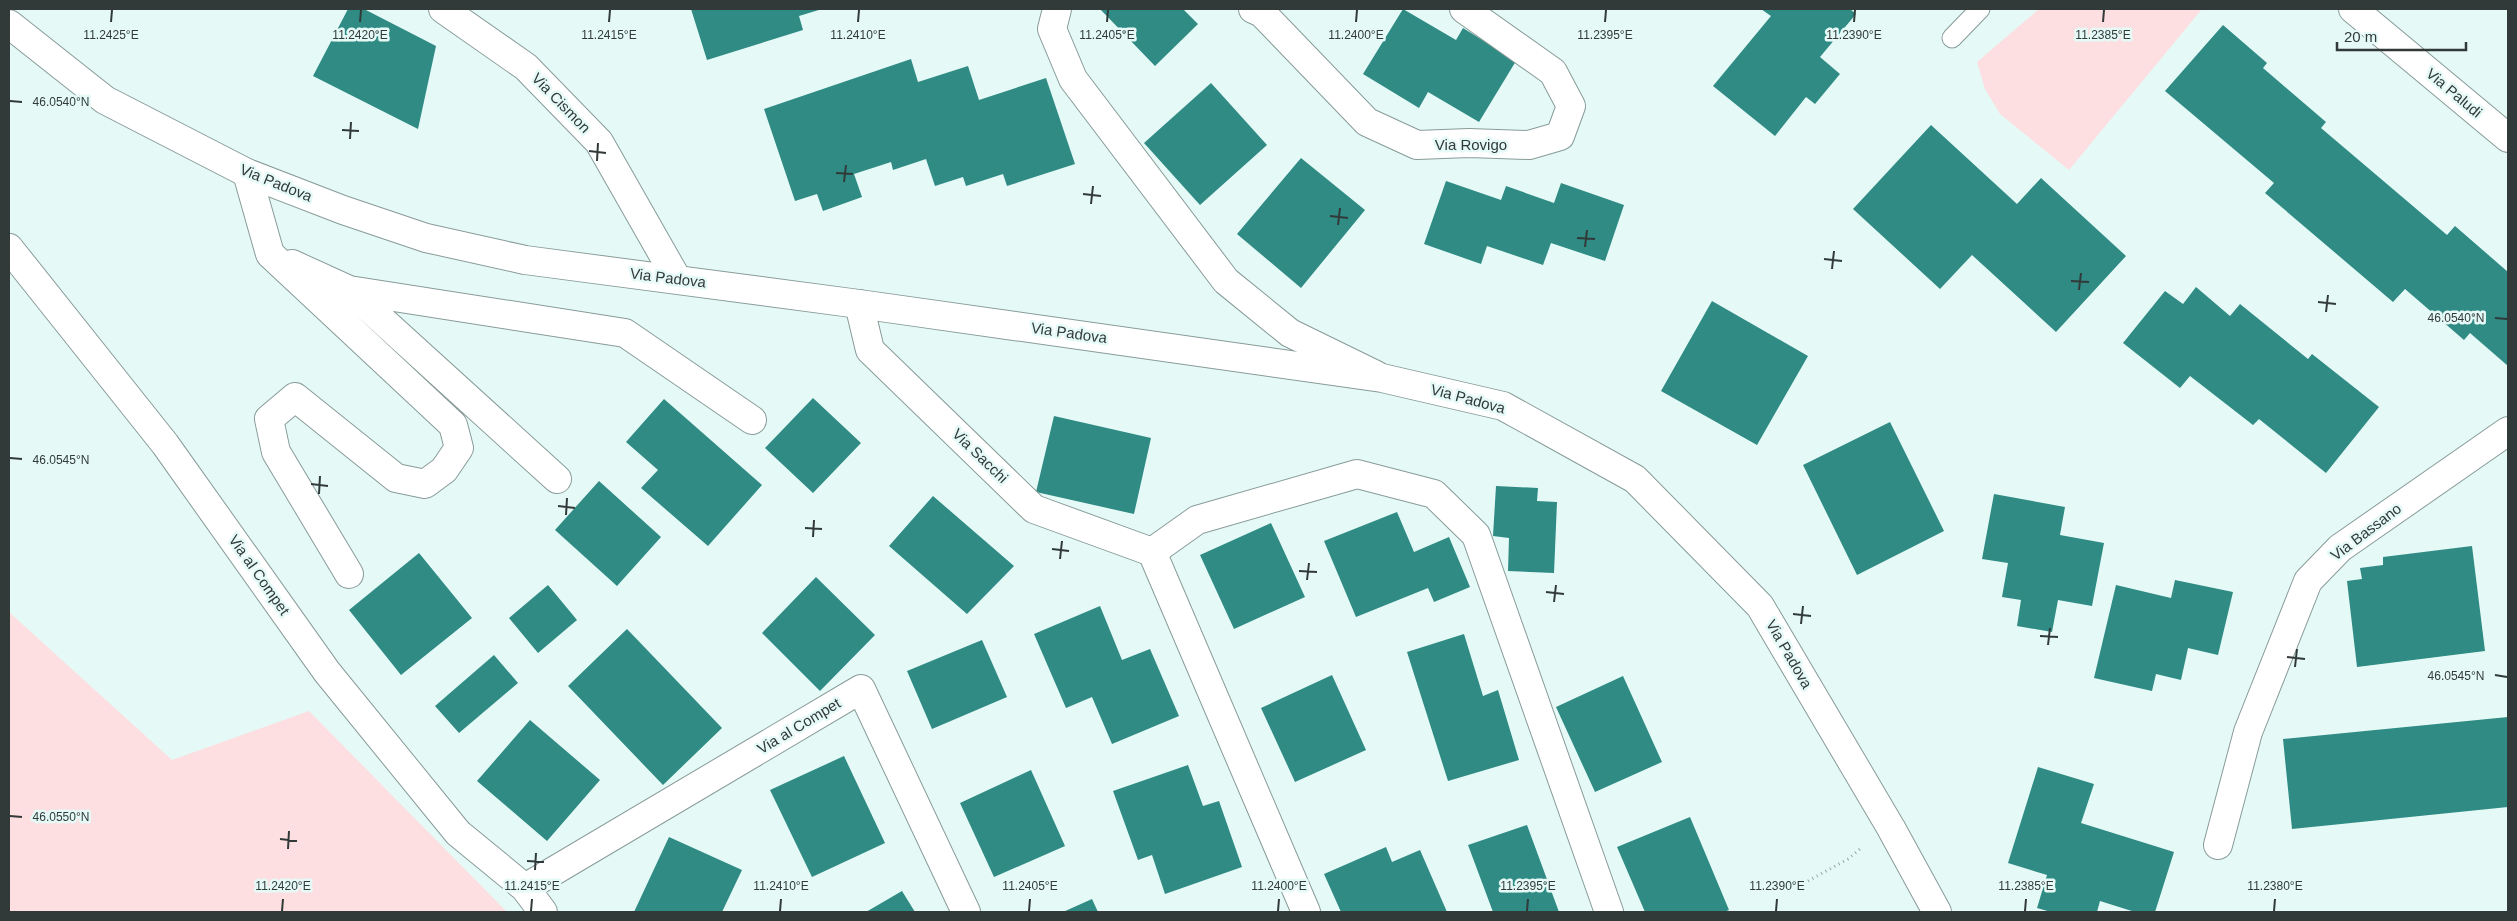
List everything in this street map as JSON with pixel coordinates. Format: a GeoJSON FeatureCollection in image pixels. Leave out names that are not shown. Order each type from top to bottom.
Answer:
{"type":"FeatureCollection","features":[{"type":"Feature","properties":{"kind":"street","name":"Via Cismon"},"geometry":{"type":"LineString","coordinates":[[443,9],[526,67],[598,142],[677,279]]}},
{"type":"Feature","properties":{"kind":"street"},"geometry":{"type":"LineString","coordinates":[[1057,9],[1052,29],[1073,79],[1226,281],[1290,333],[1382,378]]}},
{"type":"Feature","properties":{"kind":"street","name":"Via Rovigo"},"geometry":{"type":"LineString","coordinates":[[1253,9],[1262,13],[1367,122],[1417,145],[1469,143],[1529,146],[1560,136],[1571,106],[1553,72],[1464,9]]}},
{"type":"Feature","properties":{"kind":"street","name":"Via Paludi"},"geometry":{"type":"LineString","coordinates":[[2353,9],[2508,138]]}},
{"type":"Feature","properties":{"kind":"street","name":"Via Padova"},"geometry":{"type":"LineString","coordinates":[[9,24],[105,100],[247,173],[343,210],[426,238],[525,260],[859,304],[1382,378],[1504,406],[1635,479],[1760,606],[1891,828],[1937,912]]}},
{"type":"Feature","properties":{"kind":"street"},"geometry":{"type":"LineString","coordinates":[[247,173],[270,254],[453,425],[459,448],[444,470],[425,484],[396,478],[295,397],[269,419],[276,452],[349,574]]}},
{"type":"Feature","properties":{"kind":"street","name":"Via al Compet"},"geometry":{"type":"LineString","coordinates":[[9,248],[165,444],[327,672],[458,833],[525,888],[544,912]]}},
{"type":"Feature","properties":{"kind":"street"},"geometry":{"type":"LineString","coordinates":[[270,254],[349,290],[625,333],[752,420]]}},
{"type":"Feature","properties":{"kind":"street"},"geometry":{"type":"LineString","coordinates":[[349,290],[557,479]]}},
{"type":"Feature","properties":{"kind":"street","name":"Via Sacchi"},"geometry":{"type":"LineString","coordinates":[[859,304],[870,350],[1034,509],[1152,552]]}},
{"type":"Feature","properties":{"kind":"street","name":"Via Bassano"},"geometry":{"type":"LineString","coordinates":[[2218,845],[2248,732],[2308,581],[2340,548],[2508,431]]}},
{"type":"Feature","properties":{"kind":"street"},"geometry":{"type":"LineString","coordinates":[[1306,912],[1152,552],[1197,520],[1357,474],[1434,494],[1476,535],[1609,912]]}},
{"type":"Feature","properties":{"kind":"street","name":"Via al Compet"},"geometry":{"type":"LineString","coordinates":[[525,888],[861,689],[966,912]]}},
{"type":"Feature","properties":{"kind":"lane"},"geometry":{"type":"LineString","coordinates":[[1952,38],[1980,9]]}},
{"type":"Feature","properties":{"kind":"path"},"geometry":{"type":"LineString","coordinates":[[1808,881],[1848,859],[1863,847]]}},
{"type":"Feature","properties":{"kind":"shaded area"},"geometry":{"type":"Polygon","coordinates":[[[2039,9],[2202,9],[2069,170],[2000,114],[1985,89],[1977,62],[2039,9]]]}},
{"type":"Feature","properties":{"kind":"shaded area"},"geometry":{"type":"Polygon","coordinates":[[[9,612],[172,760],[309,711],[507,912],[9,912],[9,612]]]}},
{"type":"Feature","properties":{"kind":"building"},"geometry":{"type":"Polygon","coordinates":[[[348,9],[364,9],[436,46],[418,129],[313,76],[348,9]]]}},
{"type":"Feature","properties":{"kind":"building"},"geometry":{"type":"Polygon","coordinates":[[[691,9],[822,9],[799,16],[803,30],[707,60],[691,9]]]}},
{"type":"Feature","properties":{"kind":"building"},"geometry":{"type":"Polygon","coordinates":[[[1100,9],[1183,9],[1198,24],[1155,66],[1100,9]]]}},
{"type":"Feature","properties":{"kind":"building"},"geometry":{"type":"Polygon","coordinates":[[[1403,9],[1456,40],[1463,28],[1516,61],[1479,122],[1428,92],[1419,108],[1363,74],[1403,9]]]}},
{"type":"Feature","properties":{"kind":"building"},"geometry":{"type":"Polygon","coordinates":[[[1761,9],[1850,9],[1856,14],[1820,57],[1840,74],[1815,104],[1806,97],[1775,136],[1713,86],[1771,16],[1761,9]]]}},
{"type":"Feature","properties":{"kind":"building"},"geometry":{"type":"Polygon","coordinates":[[[2223,25],[2267,63],[2263,68],[2326,122],[2321,128],[2447,235],[2455,226],[2508,272],[2508,366],[2470,333],[2464,340],[2405,289],[2393,302],[2265,193],[2274,183],[2165,91],[2223,25]]]}},
{"type":"Feature","properties":{"kind":"building"},"geometry":{"type":"Polygon","coordinates":[[[911,59],[918,82],[968,66],[979,100],[1046,78],[1075,164],[1007,186],[1003,174],[966,186],[963,177],[935,186],[926,159],[893,170],[891,162],[854,174],[862,197],[823,211],[817,194],[795,201],[764,109],[911,59]]]}},
{"type":"Feature","properties":{"kind":"building"},"geometry":{"type":"Polygon","coordinates":[[[1211,83],[1267,145],[1200,205],[1144,143],[1211,83]]]}},
{"type":"Feature","properties":{"kind":"building"},"geometry":{"type":"Polygon","coordinates":[[[1931,125],[2017,204],[2041,178],[2126,256],[2056,332],[1972,255],[1940,289],[1853,209],[1931,125]]]}},
{"type":"Feature","properties":{"kind":"building"},"geometry":{"type":"Polygon","coordinates":[[[1301,158],[1365,210],[1301,288],[1237,234],[1301,158]]]}},
{"type":"Feature","properties":{"kind":"building"},"geometry":{"type":"Polygon","coordinates":[[[1446,181],[1501,200],[1506,186],[1554,203],[1561,183],[1624,205],[1605,261],[1551,243],[1543,265],[1487,246],[1481,264],[1424,244],[1446,181]]]}},
{"type":"Feature","properties":{"kind":"building"},"geometry":{"type":"Polygon","coordinates":[[[2196,287],[2230,316],[2240,304],[2308,359],[2312,354],[2379,407],[2326,473],[2259,419],[2253,425],[2190,376],[2180,388],[2123,343],[2165,291],[2183,304],[2196,287]]]}},
{"type":"Feature","properties":{"kind":"building"},"geometry":{"type":"Polygon","coordinates":[[[1712,301],[1808,356],[1757,445],[1661,391],[1712,301]]]}},
{"type":"Feature","properties":{"kind":"building"},"geometry":{"type":"Polygon","coordinates":[[[813,398],[861,443],[813,493],[765,448],[813,398]]]}},
{"type":"Feature","properties":{"kind":"building"},"geometry":{"type":"Polygon","coordinates":[[[664,399],[762,485],[708,546],[641,488],[658,470],[626,442],[664,399]]]}},
{"type":"Feature","properties":{"kind":"building"},"geometry":{"type":"Polygon","coordinates":[[[1054,416],[1151,438],[1134,514],[1036,492],[1054,416]]]}},
{"type":"Feature","properties":{"kind":"building"},"geometry":{"type":"Polygon","coordinates":[[[1890,422],[1944,531],[1857,575],[1803,465],[1890,422]]]}},
{"type":"Feature","properties":{"kind":"building"},"geometry":{"type":"Polygon","coordinates":[[[599,481],[661,537],[617,586],[555,530],[599,481]]]}},
{"type":"Feature","properties":{"kind":"building"},"geometry":{"type":"Polygon","coordinates":[[[1496,486],[1538,488],[1537,501],[1557,502],[1554,573],[1508,571],[1509,538],[1493,536],[1496,486]]]}},
{"type":"Feature","properties":{"kind":"building"},"geometry":{"type":"Polygon","coordinates":[[[1994,494],[2065,507],[2060,535],[2104,543],[2092,606],[2058,600],[2052,632],[2017,626],[2021,600],[2002,597],[2008,563],[1982,559],[1994,494]]]}},
{"type":"Feature","properties":{"kind":"building"},"geometry":{"type":"Polygon","coordinates":[[[933,496],[1014,566],[967,614],[889,546],[933,496]]]}},
{"type":"Feature","properties":{"kind":"building"},"geometry":{"type":"Polygon","coordinates":[[[1397,512],[1414,552],[1449,537],[1470,587],[1434,602],[1428,588],[1356,617],[1324,541],[1397,512]]]}},
{"type":"Feature","properties":{"kind":"building"},"geometry":{"type":"Polygon","coordinates":[[[1271,523],[1305,597],[1234,629],[1200,555],[1271,523]]]}},
{"type":"Feature","properties":{"kind":"building"},"geometry":{"type":"Polygon","coordinates":[[[2472,546],[2485,651],[2357,667],[2347,581],[2362,579],[2360,568],[2383,565],[2383,557],[2472,546]]]}},
{"type":"Feature","properties":{"kind":"building"},"geometry":{"type":"Polygon","coordinates":[[[419,553],[472,618],[401,675],[349,610],[419,553]]]}},
{"type":"Feature","properties":{"kind":"building"},"geometry":{"type":"Polygon","coordinates":[[[816,577],[875,635],[820,691],[762,633],[816,577]]]}},
{"type":"Feature","properties":{"kind":"building"},"geometry":{"type":"Polygon","coordinates":[[[2175,580],[2233,592],[2218,655],[2188,648],[2181,680],[2156,674],[2152,691],[2094,678],[2116,585],[2171,598],[2175,580]]]}},
{"type":"Feature","properties":{"kind":"building"},"geometry":{"type":"Polygon","coordinates":[[[548,585],[577,620],[538,653],[509,618],[548,585]]]}},
{"type":"Feature","properties":{"kind":"building"},"geometry":{"type":"Polygon","coordinates":[[[1100,606],[1122,660],[1150,649],[1179,716],[1112,744],[1092,697],[1066,708],[1034,634],[1100,606]]]}},
{"type":"Feature","properties":{"kind":"building"},"geometry":{"type":"Polygon","coordinates":[[[627,629],[722,728],[663,785],[568,686],[627,629]]]}},
{"type":"Feature","properties":{"kind":"building"},"geometry":{"type":"Polygon","coordinates":[[[1464,634],[1483,696],[1498,690],[1519,760],[1448,781],[1407,652],[1464,634]]]}},
{"type":"Feature","properties":{"kind":"building"},"geometry":{"type":"Polygon","coordinates":[[[982,640],[1007,697],[932,729],[907,671],[982,640]]]}},
{"type":"Feature","properties":{"kind":"building"},"geometry":{"type":"Polygon","coordinates":[[[494,655],[518,683],[459,733],[435,706],[494,655]]]}},
{"type":"Feature","properties":{"kind":"building"},"geometry":{"type":"Polygon","coordinates":[[[1332,675],[1366,750],[1295,782],[1261,708],[1332,675]]]}},
{"type":"Feature","properties":{"kind":"building"},"geometry":{"type":"Polygon","coordinates":[[[1623,676],[1662,762],[1595,792],[1556,707],[1623,676]]]}},
{"type":"Feature","properties":{"kind":"building"},"geometry":{"type":"Polygon","coordinates":[[[2508,717],[2508,807],[2292,829],[2283,739],[2508,717]]]}},
{"type":"Feature","properties":{"kind":"building"},"geometry":{"type":"Polygon","coordinates":[[[530,720],[600,780],[547,841],[477,781],[530,720]]]}},
{"type":"Feature","properties":{"kind":"building"},"geometry":{"type":"Polygon","coordinates":[[[844,756],[885,843],[812,877],[770,790],[844,756]]]}},
{"type":"Feature","properties":{"kind":"building"},"geometry":{"type":"Polygon","coordinates":[[[1188,765],[1203,806],[1219,801],[1242,867],[1165,894],[1152,855],[1138,860],[1113,791],[1188,765]]]}},
{"type":"Feature","properties":{"kind":"building"},"geometry":{"type":"Polygon","coordinates":[[[2038,767],[2094,784],[2081,823],[2174,852],[2155,912],[2135,912],[2100,901],[2097,912],[2051,912],[2037,908],[2047,875],[2008,863],[2038,767]]]}},
{"type":"Feature","properties":{"kind":"building"},"geometry":{"type":"Polygon","coordinates":[[[1031,770],[1065,846],[994,877],[960,803],[1031,770]]]}},
{"type":"Feature","properties":{"kind":"building"},"geometry":{"type":"Polygon","coordinates":[[[1690,817],[1729,910],[1724,912],[1645,912],[1617,847],[1690,817]]]}},
{"type":"Feature","properties":{"kind":"building"},"geometry":{"type":"Polygon","coordinates":[[[1527,825],[1559,912],[1493,912],[1468,845],[1527,825]]]}},
{"type":"Feature","properties":{"kind":"building"},"geometry":{"type":"Polygon","coordinates":[[[669,837],[742,870],[722,912],[634,912],[669,837]]]}},
{"type":"Feature","properties":{"kind":"building"},"geometry":{"type":"Polygon","coordinates":[[[1386,847],[1392,862],[1420,850],[1447,912],[1341,912],[1324,874],[1386,847]]]}},
{"type":"Feature","properties":{"kind":"building"},"geometry":{"type":"Polygon","coordinates":[[[902,891],[915,912],[866,912],[902,891]]]}},
{"type":"Feature","properties":{"kind":"building"},"geometry":{"type":"Polygon","coordinates":[[[1092,899],[1098,912],[1063,912],[1092,899]]]}}]}
